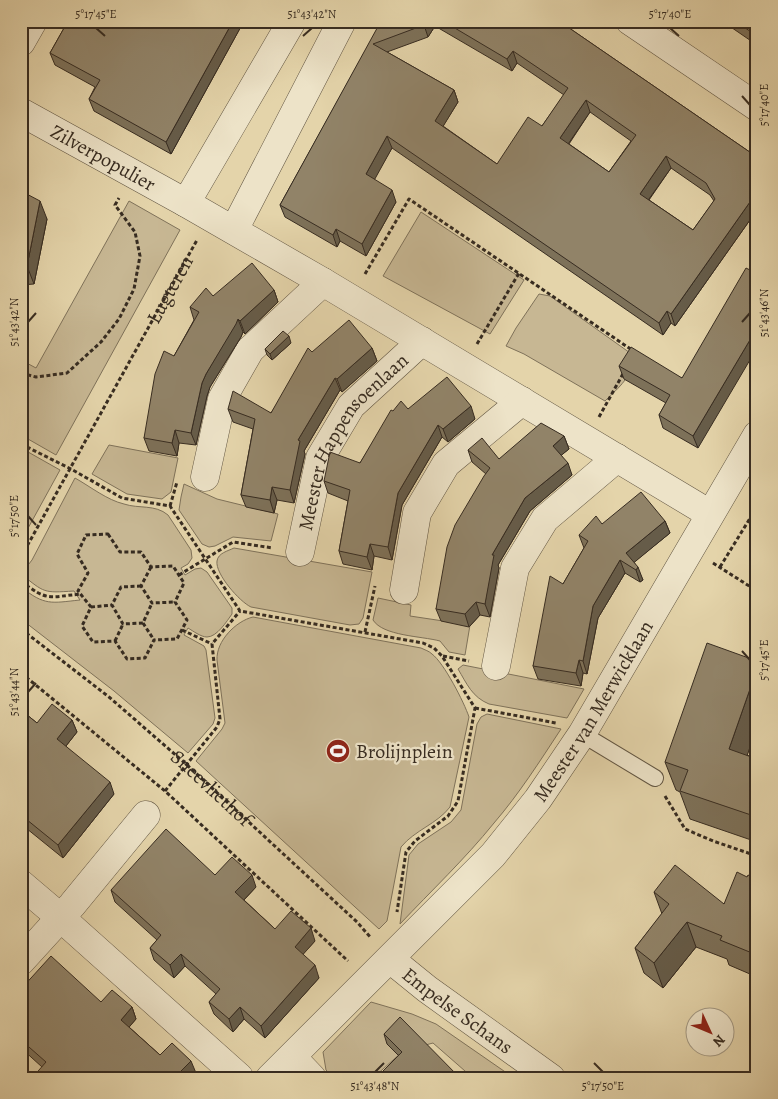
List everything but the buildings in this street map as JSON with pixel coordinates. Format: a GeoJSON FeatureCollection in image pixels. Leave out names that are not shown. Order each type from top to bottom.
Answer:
{"type":"FeatureCollection","features":[{"type":"Feature","properties":{"kind":"street"},"geometry":{"type":"LineString","coordinates":[[21,42],[33,21]]}},
{"type":"Feature","properties":{"kind":"street"},"geometry":{"type":"LineString","coordinates":[[186,203],[292,21]]}},
{"type":"Feature","properties":{"kind":"street"},"geometry":{"type":"LineString","coordinates":[[234,230],[342,21]]}},
{"type":"Feature","properties":{"kind":"street"},"geometry":{"type":"LineString","coordinates":[[630,21],[757,107]]}},
{"type":"Feature","properties":{"kind":"street","name":"Zilverpopulier"},"geometry":{"type":"LineString","coordinates":[[21,112],[186,203]]}},
{"type":"Feature","properties":{"kind":"street","name":"Meester Happensoenlaan"},"geometry":{"type":"LineString","coordinates":[[186,203],[350,298],[710,514]]}},
{"type":"Feature","properties":{"kind":"street"},"geometry":{"type":"LineString","coordinates":[[205,477],[222,398],[250,350],[323,282]]}},
{"type":"Feature","properties":{"kind":"street","name":"Meester Happensoenlaan"},"geometry":{"type":"LineString","coordinates":[[300,552],[320,458],[351,406],[422,341]]}},
{"type":"Feature","properties":{"kind":"street"},"geometry":{"type":"LineString","coordinates":[[404,590],[417,514],[446,464],[522,401]]}},
{"type":"Feature","properties":{"kind":"street","name":"Meester van Merwicklaan"},"geometry":{"type":"LineString","coordinates":[[270,1078],[493,855],[538,799],[582,734],[757,434]]}},
{"type":"Feature","properties":{"kind":"street"},"geometry":{"type":"LineString","coordinates":[[496,666],[515,568],[545,518],[618,458]]}},
{"type":"Feature","properties":{"kind":"street"},"geometry":{"type":"LineString","coordinates":[[21,961],[61,918],[146,815]]}},
{"type":"Feature","properties":{"kind":"street"},"geometry":{"type":"LineString","coordinates":[[21,884],[238,1077]]}},
{"type":"Feature","properties":{"kind":"street","name":"Empelse Schans"},"geometry":{"type":"LineString","coordinates":[[390,959],[427,989],[551,1078]]}},
{"type":"Feature","properties":{"kind":"street"},"geometry":{"type":"LineString","coordinates":[[292,1057],[312,1078]]}},
{"type":"Feature","properties":{"kind":"lane"},"geometry":{"type":"LineString","coordinates":[[582,734],[654,778]]}},
{"type":"Feature","properties":{"kind":"path"},"geometry":{"type":"LineString","coordinates":[[21,373],[36,377],[67,373],[101,342],[119,319],[134,289],[140,256],[135,232],[115,205],[134,174]]}},
{"type":"Feature","properties":{"kind":"path"},"geometry":{"type":"LineString","coordinates":[[350,298],[409,199],[635,352]]}},
{"type":"Feature","properties":{"kind":"path","name":"Lugteren"},"geometry":{"type":"LineString","coordinates":[[21,557],[210,216]]}},
{"type":"Feature","properties":{"kind":"path"},"geometry":{"type":"LineString","coordinates":[[464,366],[518,273]]}},
{"type":"Feature","properties":{"kind":"path"},"geometry":{"type":"LineString","coordinates":[[21,361],[25,356]]}},
{"type":"Feature","properties":{"kind":"path"},"geometry":{"type":"LineString","coordinates":[[587,440],[626,368]]}},
{"type":"Feature","properties":{"kind":"path"},"geometry":{"type":"LineString","coordinates":[[21,444],[71,469],[122,498],[170,506],[240,611],[423,643],[434,648],[442,656],[475,708],[458,801],[448,816],[415,841],[406,852],[390,959]]}},
{"type":"Feature","properties":{"kind":"path"},"geometry":{"type":"LineString","coordinates":[[170,506],[176,488]]}},
{"type":"Feature","properties":{"kind":"path"},"geometry":{"type":"LineString","coordinates":[[720,567],[757,507]]}},
{"type":"Feature","properties":{"kind":"path"},"geometry":{"type":"LineString","coordinates":[[91,608],[78,590],[88,573],[77,554],[86,535],[108,534],[120,552],[140,552],[151,568]]}},
{"type":"Feature","properties":{"kind":"path"},"geometry":{"type":"LineString","coordinates":[[179,575],[233,542],[262,546]]}},
{"type":"Feature","properties":{"kind":"path"},"geometry":{"type":"LineString","coordinates":[[689,548],[757,591]]}},
{"type":"Feature","properties":{"kind":"path"},"geometry":{"type":"LineString","coordinates":[[151,568],[173,566],[184,583],[175,602]]}},
{"type":"Feature","properties":{"kind":"path"},"geometry":{"type":"LineString","coordinates":[[141,586],[151,568]]}},
{"type":"Feature","properties":{"kind":"path"},"geometry":{"type":"LineString","coordinates":[[21,580],[47,598],[81,594]]}},
{"type":"Feature","properties":{"kind":"path"},"geometry":{"type":"LineString","coordinates":[[365,632],[375,584]]}},
{"type":"Feature","properties":{"kind":"path"},"geometry":{"type":"LineString","coordinates":[[141,586],[152,603]]}},
{"type":"Feature","properties":{"kind":"path"},"geometry":{"type":"LineString","coordinates":[[112,605],[121,587],[141,586]]}},
{"type":"Feature","properties":{"kind":"path"},"geometry":{"type":"LineString","coordinates":[[152,603],[175,602]]}},
{"type":"Feature","properties":{"kind":"path"},"geometry":{"type":"LineString","coordinates":[[154,640],[177,639],[182,630],[186,620],[175,602]]}},
{"type":"Feature","properties":{"kind":"path"},"geometry":{"type":"LineString","coordinates":[[143,623],[152,603]]}},
{"type":"Feature","properties":{"kind":"path"},"geometry":{"type":"LineString","coordinates":[[91,608],[112,605]]}},
{"type":"Feature","properties":{"kind":"path"},"geometry":{"type":"LineString","coordinates":[[112,605],[124,624]]}},
{"type":"Feature","properties":{"kind":"path"},"geometry":{"type":"LineString","coordinates":[[91,608],[82,626],[92,642],[115,641]]}},
{"type":"Feature","properties":{"kind":"path"},"geometry":{"type":"LineString","coordinates":[[172,782],[217,727],[220,719],[212,644],[240,611]]}},
{"type":"Feature","properties":{"kind":"path"},"geometry":{"type":"LineString","coordinates":[[124,624],[143,623]]}},
{"type":"Feature","properties":{"kind":"path"},"geometry":{"type":"LineString","coordinates":[[143,623],[154,640]]}},
{"type":"Feature","properties":{"kind":"path"},"geometry":{"type":"LineString","coordinates":[[115,641],[124,624]]}},
{"type":"Feature","properties":{"kind":"path","name":"Sneevliethof"},"geometry":{"type":"LineString","coordinates":[[21,629],[109,697],[186,764],[357,922],[390,959]]}},
{"type":"Feature","properties":{"kind":"path"},"geometry":{"type":"LineString","coordinates":[[182,630],[212,644]]}},
{"type":"Feature","properties":{"kind":"path"},"geometry":{"type":"LineString","coordinates":[[115,641],[127,659],[145,658],[154,640]]}},
{"type":"Feature","properties":{"kind":"path"},"geometry":{"type":"LineString","coordinates":[[442,656],[463,660]]}},
{"type":"Feature","properties":{"kind":"path","name":"Sneevliethof"},"geometry":{"type":"LineString","coordinates":[[21,673],[165,791],[368,980]]}},
{"type":"Feature","properties":{"kind":"path"},"geometry":{"type":"LineString","coordinates":[[475,708],[567,725],[582,734]]}},
{"type":"Feature","properties":{"kind":"path"},"geometry":{"type":"LineString","coordinates":[[654,778],[685,829],[757,856]]}},
{"type":"Feature","properties":{"kind":"shaded area"},"geometry":{"type":"Polygon","coordinates":[[[129,201],[180,230],[56,455],[21,435],[21,360],[36,368],[129,201]]]}},
{"type":"Feature","properties":{"kind":"shaded area"},"geometry":{"type":"Polygon","coordinates":[[[421,212],[524,280],[490,334],[383,276],[421,212]]]}},
{"type":"Feature","properties":{"kind":"shaded area"},"geometry":{"type":"Polygon","coordinates":[[[539,294],[550,296],[633,355],[628,376],[605,401],[524,354],[506,346],[539,294]]]}},
{"type":"Feature","properties":{"kind":"shaded area"},"geometry":{"type":"Polygon","coordinates":[[[109,445],[178,458],[171,492],[162,499],[127,494],[92,474],[109,445]]]}},
{"type":"Feature","properties":{"kind":"shaded area"},"geometry":{"type":"Polygon","coordinates":[[[21,448],[60,470],[21,541],[21,448]]]}},
{"type":"Feature","properties":{"kind":"shaded area"},"geometry":{"type":"Polygon","coordinates":[[[75,478],[118,502],[158,509],[168,515],[191,550],[192,558],[188,564],[181,568],[185,575],[201,568],[207,572],[232,608],[232,614],[221,628],[211,636],[205,637],[188,628],[184,635],[204,646],[206,650],[215,718],[213,724],[188,753],[114,691],[21,619],[21,587],[36,597],[49,602],[80,600],[74,591],[50,592],[35,585],[21,574],[32,560],[75,478]]]}},
{"type":"Feature","properties":{"kind":"shaded area"},"geometry":{"type":"Polygon","coordinates":[[[184,484],[217,499],[278,514],[271,541],[233,537],[215,546],[209,547],[202,544],[179,510],[184,484]]]}},
{"type":"Feature","properties":{"kind":"shaded area"},"geometry":{"type":"Polygon","coordinates":[[[234,548],[372,572],[363,618],[359,624],[350,625],[251,607],[241,600],[229,587],[217,567],[219,556],[234,548]]]}},
{"type":"Feature","properties":{"kind":"shaded area"},"geometry":{"type":"Polygon","coordinates":[[[378,598],[411,605],[410,616],[470,625],[465,655],[449,652],[440,641],[403,635],[378,625],[373,620],[378,598]]]}},
{"type":"Feature","properties":{"kind":"shaded area"},"geometry":{"type":"Polygon","coordinates":[[[253,617],[421,648],[431,653],[442,666],[453,683],[469,717],[450,807],[439,818],[401,847],[387,921],[379,929],[196,761],[225,723],[217,660],[220,646],[223,639],[234,627],[253,617]]]}},
{"type":"Feature","properties":{"kind":"shaded area"},"geometry":{"type":"Polygon","coordinates":[[[463,665],[584,689],[567,718],[489,704],[478,698],[467,685],[458,669],[463,665]]]}},
{"type":"Feature","properties":{"kind":"shaded area"},"geometry":{"type":"Polygon","coordinates":[[[487,714],[561,729],[503,812],[400,924],[409,855],[418,844],[451,822],[461,810],[477,724],[481,717],[487,714]]]}},
{"type":"Feature","properties":{"kind":"shaded area"},"geometry":{"type":"Polygon","coordinates":[[[371,1002],[412,1014],[436,1024],[514,1078],[473,1078],[433,1043],[403,1051],[373,1078],[334,1078],[326,1070],[323,1052],[371,1002]]]}},
{"type":"Feature","properties":{"kind":"place","name":"Brolijnplein"},"geometry":{"type":"Point","coordinates":[338,751]}}]}
